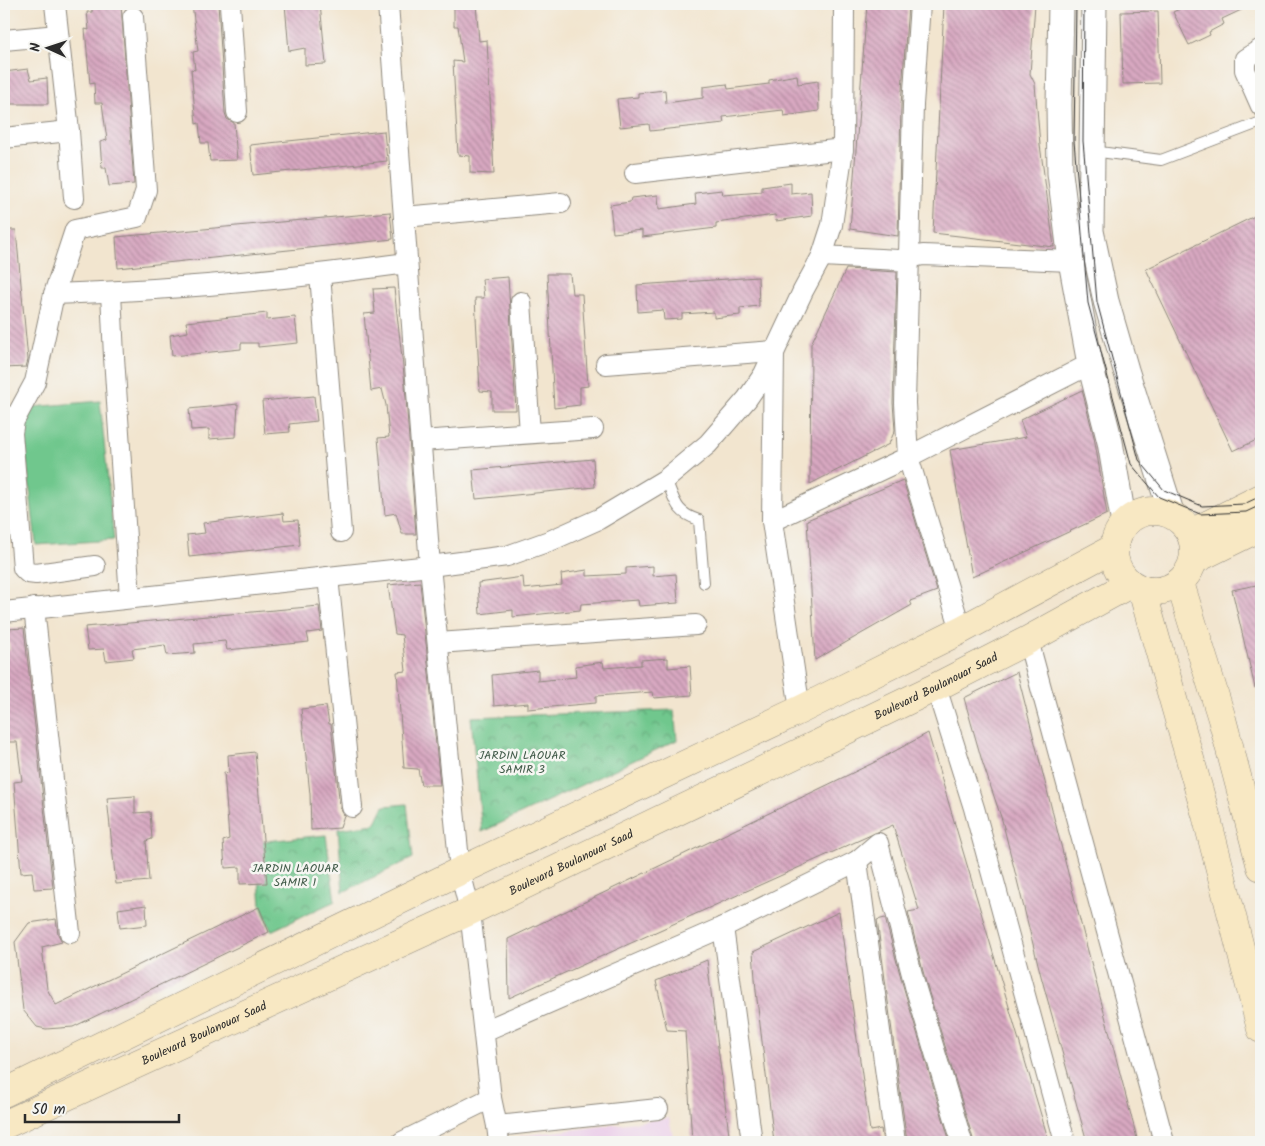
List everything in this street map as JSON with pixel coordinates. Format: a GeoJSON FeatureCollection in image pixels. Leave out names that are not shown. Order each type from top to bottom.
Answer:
{"type":"FeatureCollection","features":[{"type":"Feature","properties":{"kind":"main road"},"geometry":{"type":"LineString","coordinates":[[1181,524],[1261,498]]}},
{"type":"Feature","properties":{"kind":"main road"},"geometry":{"type":"LineString","coordinates":[[4,1093],[460,871],[800,710],[961,630],[1119,536],[1134,516],[1146,511],[1159,511],[1181,524],[1195,546],[1187,572],[1222,719],[1261,867]]}},
{"type":"Feature","properties":{"kind":"main road"},"geometry":{"type":"LineString","coordinates":[[1119,536],[1115,562],[1120,574],[1136,587],[1155,592],[1168,590],[1187,572],[1261,527]]}},
{"type":"Feature","properties":{"kind":"main road"},"geometry":{"type":"LineString","coordinates":[[1136,587],[1206,815],[1261,1029]]}},
{"type":"Feature","properties":{"kind":"main road","name":"Boulevard Boulanouar Saad"},"geometry":{"type":"LineString","coordinates":[[4,1125],[470,911],[936,687],[1136,587]]}},
{"type":"Feature","properties":{"kind":"street"},"geometry":{"type":"LineString","coordinates":[[55,4],[69,131],[74,198]]}},
{"type":"Feature","properties":{"kind":"street"},"geometry":{"type":"LineString","coordinates":[[230,4],[237,112]]}},
{"type":"Feature","properties":{"kind":"street"},"geometry":{"type":"LineString","coordinates":[[388,4],[430,566],[460,871],[470,911],[491,1098],[498,1134],[658,1109]]}},
{"type":"Feature","properties":{"kind":"street"},"geometry":{"type":"LineString","coordinates":[[4,612],[507,556],[552,540],[599,519],[666,479],[708,444],[747,399],[764,374],[774,350],[822,256],[832,225],[843,149],[844,4]]}},
{"type":"Feature","properties":{"kind":"street"},"geometry":{"type":"LineString","coordinates":[[920,4],[913,105],[908,257],[905,403],[908,457],[961,630]]}},
{"type":"Feature","properties":{"kind":"street"},"geometry":{"type":"LineString","coordinates":[[1061,4],[1060,173],[1071,261],[1090,364],[1110,442],[1119,536]]}},
{"type":"Feature","properties":{"kind":"street"},"geometry":{"type":"LineString","coordinates":[[1094,4],[1091,231],[1104,292],[1126,370],[1181,524]]}},
{"type":"Feature","properties":{"kind":"street"},"geometry":{"type":"LineString","coordinates":[[95,566],[36,574],[28,573],[23,568],[12,432],[14,421],[35,382],[54,294],[76,230],[137,217],[146,190],[133,17]]}},
{"type":"Feature","properties":{"kind":"street"},"geometry":{"type":"LineString","coordinates":[[4,40],[58,35]]}},
{"type":"Feature","properties":{"kind":"street"},"geometry":{"type":"LineString","coordinates":[[1261,49],[1245,59],[1245,70],[1261,106]]}},
{"type":"Feature","properties":{"kind":"street"},"geometry":{"type":"LineString","coordinates":[[4,138],[69,131]]}},
{"type":"Feature","properties":{"kind":"street"},"geometry":{"type":"LineString","coordinates":[[635,173],[843,149]]}},
{"type":"Feature","properties":{"kind":"street"},"geometry":{"type":"LineString","coordinates":[[404,217],[561,203]]}},
{"type":"Feature","properties":{"kind":"street"},"geometry":{"type":"LineString","coordinates":[[822,256],[899,260],[923,255],[1071,261]]}},
{"type":"Feature","properties":{"kind":"street"},"geometry":{"type":"LineString","coordinates":[[54,294],[111,292],[320,275],[407,263]]}},
{"type":"Feature","properties":{"kind":"street"},"geometry":{"type":"LineString","coordinates":[[320,275],[341,532]]}},
{"type":"Feature","properties":{"kind":"street"},"geometry":{"type":"LineString","coordinates":[[111,292],[130,598]]}},
{"type":"Feature","properties":{"kind":"street"},"geometry":{"type":"LineString","coordinates":[[521,302],[530,433]]}},
{"type":"Feature","properties":{"kind":"street"},"geometry":{"type":"LineString","coordinates":[[606,364],[774,350]]}},
{"type":"Feature","properties":{"kind":"street"},"geometry":{"type":"LineString","coordinates":[[774,350],[772,521],[800,710]]}},
{"type":"Feature","properties":{"kind":"street"},"geometry":{"type":"LineString","coordinates":[[772,521],[908,457],[1090,364]]}},
{"type":"Feature","properties":{"kind":"street"},"geometry":{"type":"LineString","coordinates":[[420,441],[593,429]]}},
{"type":"Feature","properties":{"kind":"street"},"geometry":{"type":"LineString","coordinates":[[328,577],[352,807]]}},
{"type":"Feature","properties":{"kind":"street"},"geometry":{"type":"LineString","coordinates":[[34,608],[70,933]]}},
{"type":"Feature","properties":{"kind":"street"},"geometry":{"type":"LineString","coordinates":[[438,643],[696,625]]}},
{"type":"Feature","properties":{"kind":"street"},"geometry":{"type":"LineString","coordinates":[[1028,640],[1164,1142]]}},
{"type":"Feature","properties":{"kind":"street"},"geometry":{"type":"LineString","coordinates":[[936,687],[974,808],[1064,1142]]}},
{"type":"Feature","properties":{"kind":"street"},"geometry":{"type":"LineString","coordinates":[[484,1031],[724,927],[857,861],[878,843],[916,986],[962,1142]]}},
{"type":"Feature","properties":{"kind":"street"},"geometry":{"type":"LineString","coordinates":[[857,861],[895,1142]]}},
{"type":"Feature","properties":{"kind":"street"},"geometry":{"type":"LineString","coordinates":[[724,927],[752,1142]]}},
{"type":"Feature","properties":{"kind":"street"},"geometry":{"type":"LineString","coordinates":[[402,1142],[491,1098]]}},
{"type":"Feature","properties":{"kind":"lane"},"geometry":{"type":"LineString","coordinates":[[1092,151],[1161,160],[1261,122]]}},
{"type":"Feature","properties":{"kind":"lane"},"geometry":{"type":"LineString","coordinates":[[666,479],[677,506],[686,516],[699,520],[704,583]]}},
{"type":"Feature","properties":{"kind":"shaded area"},"geometry":{"type":"Polygon","coordinates":[[[669,1118],[674,1142],[521,1142],[520,1136],[669,1118]]]}},
{"type":"Feature","properties":{"kind":"green space"},"geometry":{"type":"Polygon","coordinates":[[[100,401],[114,540],[36,545],[21,408],[100,401]]]}},
{"type":"Feature","properties":{"kind":"green space","name":"JARDIN LAOUAR SAMIR 3"},"geometry":{"type":"Polygon","coordinates":[[[674,710],[677,740],[482,832],[471,717],[674,710]]]}},
{"type":"Feature","properties":{"kind":"green space"},"geometry":{"type":"Polygon","coordinates":[[[407,804],[413,858],[343,892],[338,829],[375,824],[384,806],[407,804]]]}},
{"type":"Feature","properties":{"kind":"green space","name":"JARDIN LAOUAR SAMIR 1"},"geometry":{"type":"Polygon","coordinates":[[[326,835],[335,901],[271,931],[261,906],[256,842],[326,835]]]}},
{"type":"Feature","properties":{"kind":"building"},"geometry":{"type":"Polygon","coordinates":[[[92,4],[121,4],[134,184],[109,186],[106,168],[102,168],[100,142],[107,140],[102,103],[95,103],[94,83],[90,84],[85,29],[89,30],[87,12],[92,12],[92,4]]]}},
{"type":"Feature","properties":{"kind":"building"},"geometry":{"type":"Polygon","coordinates":[[[192,4],[218,4],[225,113],[227,119],[234,123],[237,160],[210,161],[208,143],[201,143],[199,123],[196,124],[191,69],[195,70],[193,52],[198,51],[192,4]]]}},
{"type":"Feature","properties":{"kind":"building"},"geometry":{"type":"Polygon","coordinates":[[[285,4],[320,4],[326,64],[305,65],[305,48],[289,51],[285,4]]]}},
{"type":"Feature","properties":{"kind":"building"},"geometry":{"type":"Polygon","coordinates":[[[454,4],[476,4],[479,41],[487,40],[494,174],[470,173],[470,156],[458,155],[453,61],[463,62],[458,26],[454,26],[454,4]]]}},
{"type":"Feature","properties":{"kind":"building"},"geometry":{"type":"Polygon","coordinates":[[[867,4],[908,4],[901,105],[898,236],[850,229],[867,4]]]}},
{"type":"Feature","properties":{"kind":"building"},"geometry":{"type":"Polygon","coordinates":[[[944,4],[1035,4],[1030,74],[1035,84],[1040,145],[1054,247],[933,233],[944,4]]]}},
{"type":"Feature","properties":{"kind":"building"},"geometry":{"type":"Polygon","coordinates":[[[1190,4],[1254,4],[1222,19],[1224,24],[1209,32],[1210,35],[1189,45],[1173,12],[1190,4]]]}},
{"type":"Feature","properties":{"kind":"building"},"geometry":{"type":"Polygon","coordinates":[[[1158,11],[1160,83],[1123,84],[1121,12],[1158,11]]]}},
{"type":"Feature","properties":{"kind":"building"},"geometry":{"type":"Polygon","coordinates":[[[28,69],[31,80],[47,78],[48,104],[4,104],[4,72],[28,69]]]}},
{"type":"Feature","properties":{"kind":"building"},"geometry":{"type":"Polygon","coordinates":[[[797,75],[798,84],[818,81],[819,111],[784,116],[783,110],[723,117],[724,123],[650,131],[649,124],[620,127],[617,99],[638,97],[638,93],[665,90],[666,103],[703,98],[703,87],[727,84],[728,89],[769,84],[769,80],[797,75]]]}},
{"type":"Feature","properties":{"kind":"building"},"geometry":{"type":"Polygon","coordinates":[[[384,131],[387,161],[253,175],[250,145],[384,131]]]}},
{"type":"Feature","properties":{"kind":"building"},"geometry":{"type":"Polygon","coordinates":[[[791,183],[791,194],[811,192],[812,216],[776,221],[775,215],[716,223],[716,228],[642,237],[642,230],[613,233],[610,205],[630,202],[631,198],[658,195],[659,209],[696,204],[695,193],[722,190],[723,195],[762,192],[762,187],[791,183]]]}},
{"type":"Feature","properties":{"kind":"building"},"geometry":{"type":"Polygon","coordinates":[[[390,212],[393,239],[118,268],[116,237],[390,212]]]}},
{"type":"Feature","properties":{"kind":"building"},"geometry":{"type":"Polygon","coordinates":[[[1261,213],[1261,438],[1233,451],[1146,269],[1261,213]]]}},
{"type":"Feature","properties":{"kind":"building"},"geometry":{"type":"Polygon","coordinates":[[[4,230],[16,230],[28,360],[26,367],[4,368],[4,230]]]}},
{"type":"Feature","properties":{"kind":"building"},"geometry":{"type":"Polygon","coordinates":[[[846,269],[897,272],[893,403],[895,430],[889,444],[810,484],[811,344],[846,269]]]}},
{"type":"Feature","properties":{"kind":"building"},"geometry":{"type":"Polygon","coordinates":[[[547,274],[570,274],[572,294],[582,294],[588,386],[580,387],[580,405],[554,408],[547,274]]]}},
{"type":"Feature","properties":{"kind":"building"},"geometry":{"type":"Polygon","coordinates":[[[508,277],[516,410],[492,410],[492,392],[480,391],[475,298],[484,298],[482,279],[508,277]]]}},
{"type":"Feature","properties":{"kind":"building"},"geometry":{"type":"Polygon","coordinates":[[[758,277],[759,306],[740,308],[740,315],[714,318],[714,312],[682,314],[682,319],[664,320],[663,310],[638,312],[637,285],[758,277]]]}},
{"type":"Feature","properties":{"kind":"building"},"geometry":{"type":"Polygon","coordinates":[[[394,288],[405,384],[416,534],[402,534],[396,513],[385,515],[378,438],[389,437],[386,405],[382,389],[371,391],[364,314],[375,313],[373,289],[394,288]]]}},
{"type":"Feature","properties":{"kind":"building"},"geometry":{"type":"Polygon","coordinates":[[[267,313],[267,320],[295,317],[298,343],[258,347],[258,343],[241,343],[241,349],[172,356],[170,335],[188,332],[186,322],[267,313]]]}},
{"type":"Feature","properties":{"kind":"building"},"geometry":{"type":"Polygon","coordinates":[[[1082,390],[1094,437],[1107,514],[972,577],[950,450],[1026,437],[1020,420],[1082,390]]]}},
{"type":"Feature","properties":{"kind":"building"},"geometry":{"type":"Polygon","coordinates":[[[314,396],[317,421],[289,424],[290,432],[265,434],[262,401],[314,396]]]}},
{"type":"Feature","properties":{"kind":"building"},"geometry":{"type":"Polygon","coordinates":[[[238,404],[236,437],[209,439],[209,429],[191,430],[189,409],[238,404]]]}},
{"type":"Feature","properties":{"kind":"building"},"geometry":{"type":"Polygon","coordinates":[[[593,459],[595,487],[476,499],[473,470],[593,459]]]}},
{"type":"Feature","properties":{"kind":"building"},"geometry":{"type":"Polygon","coordinates":[[[903,480],[937,591],[910,601],[912,605],[815,660],[807,520],[903,480]]]}},
{"type":"Feature","properties":{"kind":"building"},"geometry":{"type":"Polygon","coordinates":[[[283,513],[284,521],[298,520],[300,545],[189,557],[187,535],[205,533],[203,523],[283,513]]]}},
{"type":"Feature","properties":{"kind":"building"},"geometry":{"type":"Polygon","coordinates":[[[653,566],[653,576],[676,574],[678,603],[639,606],[638,600],[581,604],[580,610],[513,617],[513,610],[480,614],[478,583],[523,577],[524,589],[562,585],[561,574],[587,570],[587,576],[626,574],[626,568],[653,566]]]}},
{"type":"Feature","properties":{"kind":"building"},"geometry":{"type":"Polygon","coordinates":[[[420,582],[440,785],[421,785],[418,769],[404,768],[397,672],[406,671],[402,635],[395,634],[388,585],[420,582]]]}},
{"type":"Feature","properties":{"kind":"building"},"geometry":{"type":"Polygon","coordinates":[[[1261,584],[1261,687],[1255,688],[1232,590],[1261,584]]]}},
{"type":"Feature","properties":{"kind":"building"},"geometry":{"type":"Polygon","coordinates":[[[319,606],[322,631],[307,633],[309,642],[227,650],[225,641],[194,644],[195,653],[167,655],[165,645],[132,649],[134,658],[106,661],[104,649],[88,650],[85,627],[319,606]]]}},
{"type":"Feature","properties":{"kind":"building"},"geometry":{"type":"Polygon","coordinates":[[[24,628],[53,888],[34,889],[32,872],[21,873],[14,782],[22,781],[17,742],[7,742],[4,707],[4,651],[10,650],[7,629],[24,628]]]}},
{"type":"Feature","properties":{"kind":"building"},"geometry":{"type":"Polygon","coordinates":[[[668,658],[668,668],[690,666],[692,695],[654,698],[653,692],[596,696],[596,703],[528,709],[528,703],[494,706],[492,675],[538,670],[538,681],[576,677],[575,666],[603,662],[604,668],[641,665],[641,660],[668,658]]]}},
{"type":"Feature","properties":{"kind":"building"},"geometry":{"type":"Polygon","coordinates":[[[1017,672],[1138,1142],[1087,1142],[1041,976],[1002,820],[982,761],[964,698],[1017,672]]]}},
{"type":"Feature","properties":{"kind":"building"},"geometry":{"type":"Polygon","coordinates":[[[326,706],[329,724],[331,724],[340,808],[344,815],[340,828],[311,830],[310,794],[301,709],[326,706]]]}},
{"type":"Feature","properties":{"kind":"building"},"geometry":{"type":"Polygon","coordinates":[[[928,733],[1049,1142],[974,1142],[926,983],[908,912],[919,910],[893,825],[509,998],[508,939],[873,763],[928,733]]]}},
{"type":"Feature","properties":{"kind":"building"},"geometry":{"type":"Polygon","coordinates":[[[255,752],[267,883],[240,884],[240,867],[225,868],[223,841],[229,839],[224,772],[229,773],[228,755],[255,752]]]}},
{"type":"Feature","properties":{"kind":"building"},"geometry":{"type":"Polygon","coordinates":[[[135,796],[135,813],[150,812],[152,839],[146,841],[149,881],[116,884],[107,798],[135,796]]]}},
{"type":"Feature","properties":{"kind":"building"},"geometry":{"type":"Polygon","coordinates":[[[146,905],[147,925],[120,928],[118,909],[146,905]]]}},
{"type":"Feature","properties":{"kind":"building"},"geometry":{"type":"Polygon","coordinates":[[[259,907],[269,932],[73,1027],[46,1029],[37,1027],[23,1010],[15,942],[29,923],[56,919],[58,934],[62,942],[42,947],[47,989],[56,1005],[259,907]]]}},
{"type":"Feature","properties":{"kind":"building"},"geometry":{"type":"Polygon","coordinates":[[[839,912],[870,1131],[881,1129],[883,1142],[774,1142],[753,952],[839,912]]]}},
{"type":"Feature","properties":{"kind":"building"},"geometry":{"type":"Polygon","coordinates":[[[885,918],[904,989],[950,1142],[907,1142],[877,920],[885,918]]]}},
{"type":"Feature","properties":{"kind":"building"},"geometry":{"type":"Polygon","coordinates":[[[707,960],[730,1142],[692,1142],[685,1031],[667,1030],[656,981],[707,960]]]}},
{"type":"Feature","properties":{"kind":"tram line"},"geometry":{"type":"LineString","coordinates":[[1076,4],[1074,141],[1088,303],[1131,464],[1159,497],[1200,514],[1246,512],[1261,505]]}},
{"type":"Feature","properties":{"kind":"tram line"},"geometry":{"type":"LineString","coordinates":[[1084,4],[1083,141],[1097,302],[1139,460],[1164,490],[1202,506],[1244,504],[1261,496]]}}]}
